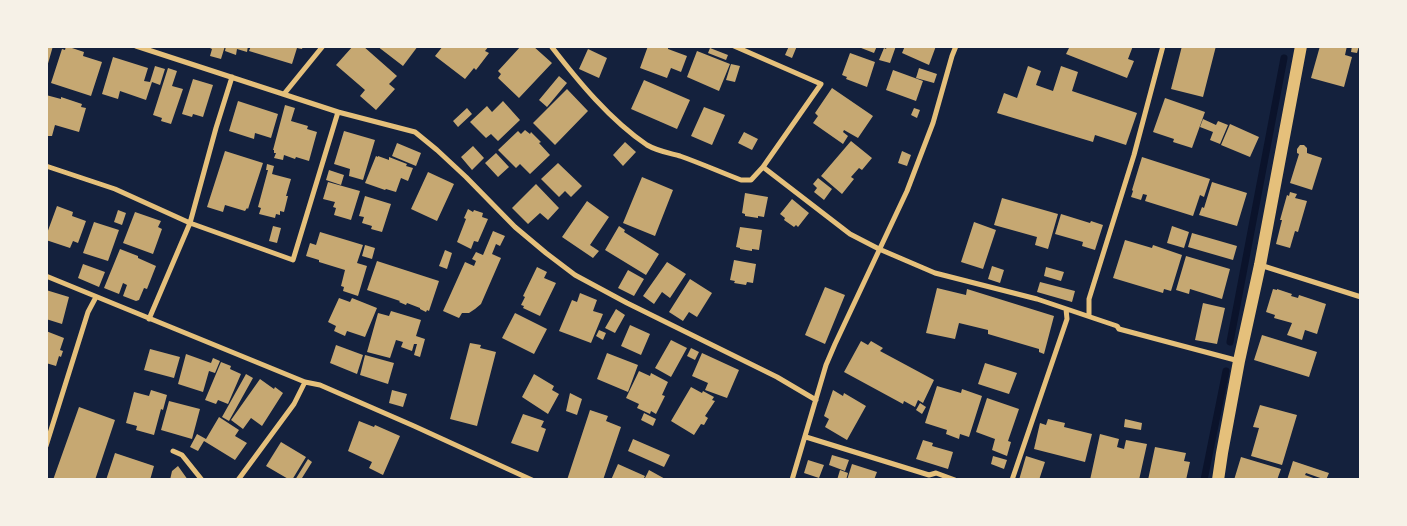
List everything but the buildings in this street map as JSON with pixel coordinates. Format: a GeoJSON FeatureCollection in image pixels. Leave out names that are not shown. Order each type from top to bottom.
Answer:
{"type":"FeatureCollection","features":[{"type":"Feature","properties":{"kind":"main road"},"geometry":{"type":"LineString","coordinates":[[1218,480],[1300,47]]}},
{"type":"Feature","properties":{"kind":"street"},"geometry":{"type":"LineString","coordinates":[[136,46],[338,112],[415,132],[466,177],[515,228],[575,275],[627,303],[777,377],[816,400]]}},
{"type":"Feature","properties":{"kind":"street"},"geometry":{"type":"LineString","coordinates":[[284,94],[323,46]]}},
{"type":"Feature","properties":{"kind":"street"},"geometry":{"type":"LineString","coordinates":[[551,46],[575,77],[610,113],[648,145],[740,180],[751,180],[763,167],[821,84],[736,47]]}},
{"type":"Feature","properties":{"kind":"street"},"geometry":{"type":"LineString","coordinates":[[792,480],[826,366],[907,191],[933,123],[956,46]]}},
{"type":"Feature","properties":{"kind":"street"},"geometry":{"type":"LineString","coordinates":[[1089,316],[1089,299],[1134,155],[1164,46]]}},
{"type":"Feature","properties":{"kind":"street"},"geometry":{"type":"LineString","coordinates":[[149,319],[190,223],[232,77]]}},
{"type":"Feature","properties":{"kind":"street"},"geometry":{"type":"LineString","coordinates":[[46,166],[115,188],[190,223],[293,260],[338,112]]}},
{"type":"Feature","properties":{"kind":"street"},"geometry":{"type":"LineString","coordinates":[[763,167],[850,234],[879,249],[935,273],[1037,300],[1089,316],[1117,326],[1119,329],[1240,361]]}},
{"type":"Feature","properties":{"kind":"street"},"geometry":{"type":"LineString","coordinates":[[1260,265],[1361,296]]}},
{"type":"Feature","properties":{"kind":"street"},"geometry":{"type":"LineString","coordinates":[[46,276],[304,382],[320,385],[532,480]]}},
{"type":"Feature","properties":{"kind":"street"},"geometry":{"type":"LineString","coordinates":[[46,446],[88,312],[96,297]]}},
{"type":"Feature","properties":{"kind":"street"},"geometry":{"type":"LineString","coordinates":[[1012,480],[1067,320],[1066,309]]}},
{"type":"Feature","properties":{"kind":"street"},"geometry":{"type":"LineString","coordinates":[[238,480],[294,404],[304,382]]}},
{"type":"Feature","properties":{"kind":"street"},"geometry":{"type":"LineString","coordinates":[[806,437],[955,480]]}},
{"type":"Feature","properties":{"kind":"street"},"geometry":{"type":"LineString","coordinates":[[173,451],[182,454],[202,480]]}},
{"type":"Feature","properties":{"kind":"waterway"},"geometry":{"type":"LineString","coordinates":[[1230,342],[1284,58]]}},
{"type":"Feature","properties":{"kind":"waterway"},"geometry":{"type":"LineString","coordinates":[[1204,480],[1226,371]]}}]}
